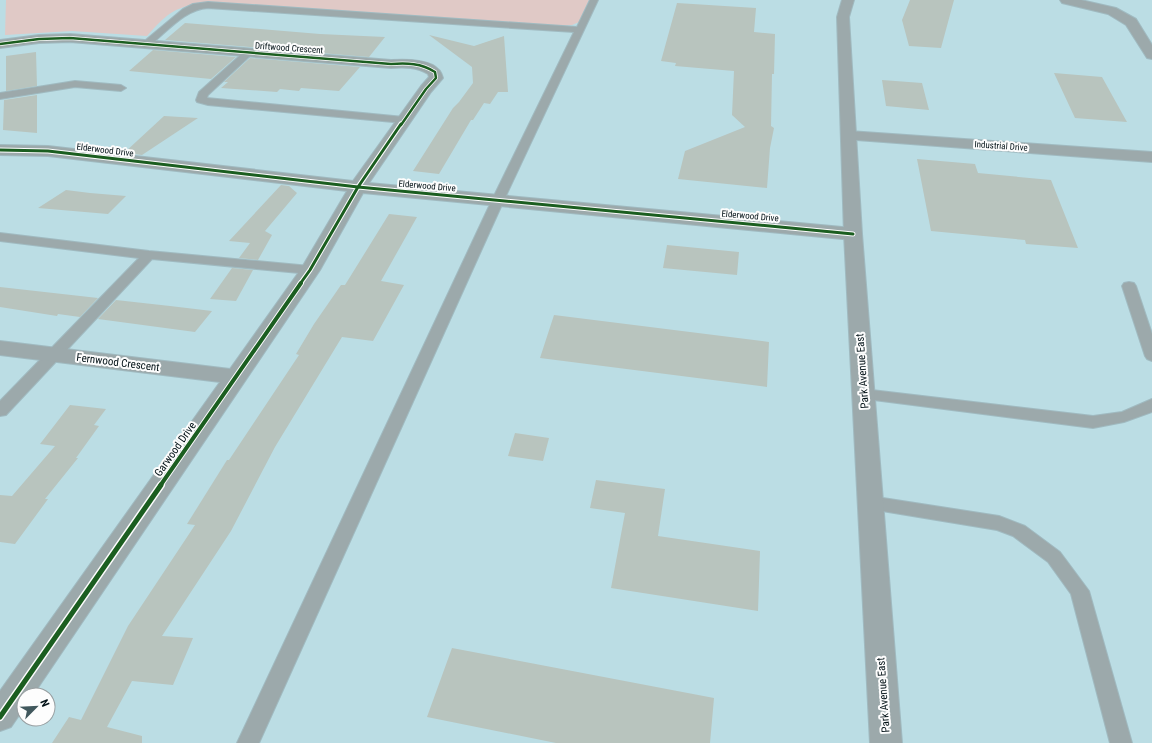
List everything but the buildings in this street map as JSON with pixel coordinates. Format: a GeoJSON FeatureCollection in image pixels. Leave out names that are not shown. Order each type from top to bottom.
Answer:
{"type":"FeatureCollection","features":[{"type":"Feature","properties":{"kind":"street","name":"Park Avenue East"},"geometry":{"type":"LineString","coordinates":[[848,0],[843,17],[853,234],[886,743]]}},
{"type":"Feature","properties":{"kind":"street"},"geometry":{"type":"LineString","coordinates":[[1066,0],[1112,11],[1131,22],[1152,55]]}},
{"type":"Feature","properties":{"kind":"street","name":"Driftwood Crescent"},"geometry":{"type":"LineString","coordinates":[[0,44],[39,39],[70,38],[248,53],[406,63],[430,68],[435,72],[436,78],[404,120],[358,187]]}},
{"type":"Feature","properties":{"kind":"street","name":"Industrial Drive"},"geometry":{"type":"LineString","coordinates":[[849,136],[1152,157]]}},
{"type":"Feature","properties":{"kind":"street","name":"Elderwood Drive"},"geometry":{"type":"LineString","coordinates":[[0,150],[48,151],[358,187],[853,234]]}},
{"type":"Feature","properties":{"kind":"street","name":"Garwood Drive"},"geometry":{"type":"LineString","coordinates":[[1,713],[310,270],[358,187]]}},
{"type":"Feature","properties":{"kind":"street","name":"Fernwood Crescent"},"geometry":{"type":"LineString","coordinates":[[0,348],[236,377]]}},
{"type":"Feature","properties":{"kind":"lane"},"geometry":{"type":"LineString","coordinates":[[248,743],[498,200],[594,0]]}},
{"type":"Feature","properties":{"kind":"lane"},"geometry":{"type":"LineString","coordinates":[[146,44],[186,11],[196,6],[208,4],[579,30]]}},
{"type":"Feature","properties":{"kind":"lane"},"geometry":{"type":"LineString","coordinates":[[248,53],[203,94],[201,100],[208,102],[404,120]]}},
{"type":"Feature","properties":{"kind":"lane"},"geometry":{"type":"LineString","coordinates":[[0,96],[76,84],[121,88]]}},
{"type":"Feature","properties":{"kind":"lane"},"geometry":{"type":"LineString","coordinates":[[0,237],[149,255],[310,270]]}},
{"type":"Feature","properties":{"kind":"lane"},"geometry":{"type":"LineString","coordinates":[[0,411],[149,255]]}},
{"type":"Feature","properties":{"kind":"lane"},"geometry":{"type":"LineString","coordinates":[[1129,286],[1152,356]]}},
{"type":"Feature","properties":{"kind":"lane"},"geometry":{"type":"LineString","coordinates":[[864,394],[1093,422],[1124,418],[1150,407],[1152,404]]}},
{"type":"Feature","properties":{"kind":"lane"},"geometry":{"type":"LineString","coordinates":[[870,503],[999,523],[1019,532],[1054,557],[1080,591],[1121,743]]}},
{"type":"Feature","properties":{"kind":"shaded area"},"geometry":{"type":"Polygon","coordinates":[[[6,0],[589,0],[579,22],[572,25],[560,26],[201,3],[176,10],[159,23],[147,36],[72,31],[5,35],[6,0]]]}},
{"type":"Feature","properties":{"kind":"cycle path"},"geometry":{"type":"LineString","coordinates":[[0,44],[39,39],[70,38],[391,64],[408,64],[420,65],[430,69],[435,72],[436,78],[426,89],[358,187],[310,270],[0,717]]}},
{"type":"Feature","properties":{"kind":"cycle path"},"geometry":{"type":"LineString","coordinates":[[0,150],[48,151],[358,187],[853,234]]}}]}
